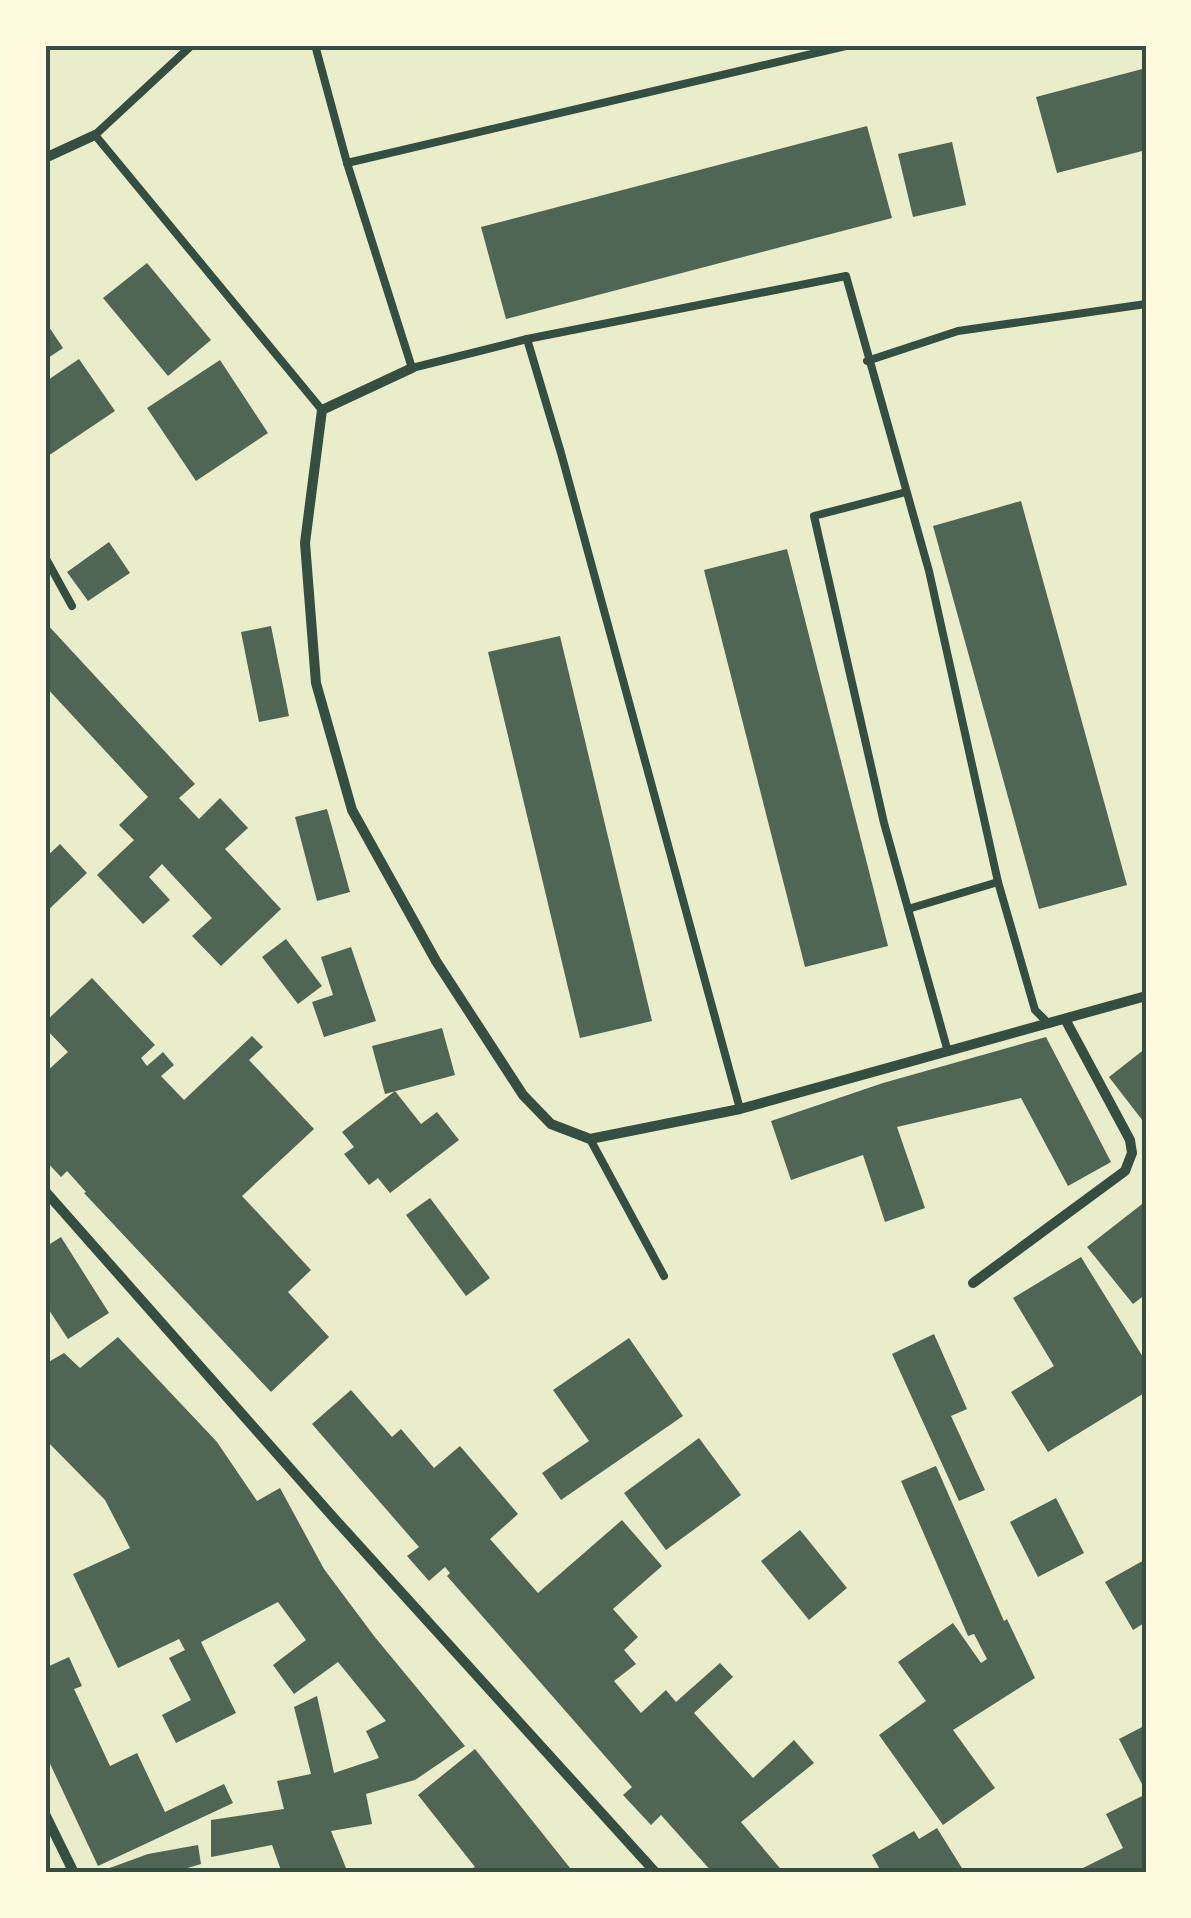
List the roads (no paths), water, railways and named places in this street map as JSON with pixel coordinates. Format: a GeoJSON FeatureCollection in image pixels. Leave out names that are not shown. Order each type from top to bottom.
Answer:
{"type":"FeatureCollection","features":[{"type":"Feature","properties":{"kind":"street"},"geometry":{"type":"LineString","coordinates":[[45,158],[95,136]]}},
{"type":"Feature","properties":{"kind":"street"},"geometry":{"type":"LineString","coordinates":[[412,368],[322,410],[306,543],[316,683],[352,810],[436,961],[523,1096],[550,1124],[590,1139],[740,1109],[1146,996]]}},
{"type":"Feature","properties":{"kind":"street"},"geometry":{"type":"LineString","coordinates":[[973,1284],[1126,1171],[1132,1154],[1130,1140],[1065,1019]]}},
{"type":"Feature","properties":{"kind":"street"},"geometry":{"type":"LineString","coordinates":[[45,1191],[333,1517],[656,1873]]}},
{"type":"Feature","properties":{"kind":"street"},"geometry":{"type":"LineString","coordinates":[[45,1814],[74,1873]]}},
{"type":"Feature","properties":{"kind":"lane"},"geometry":{"type":"LineString","coordinates":[[192,45],[95,136],[322,410]]}},
{"type":"Feature","properties":{"kind":"lane"},"geometry":{"type":"LineString","coordinates":[[315,45],[347,163],[412,368],[527,339],[846,276],[929,571],[998,882],[1035,1010],[1049,1024]]}},
{"type":"Feature","properties":{"kind":"lane"},"geometry":{"type":"LineString","coordinates":[[347,163],[850,45]]}},
{"type":"Feature","properties":{"kind":"lane"},"geometry":{"type":"LineString","coordinates":[[867,360],[958,331],[1146,304]]}},
{"type":"Feature","properties":{"kind":"lane"},"geometry":{"type":"LineString","coordinates":[[527,339],[562,453],[740,1109]]}},
{"type":"Feature","properties":{"kind":"lane"},"geometry":{"type":"LineString","coordinates":[[906,492],[814,516],[884,823],[948,1052]]}},
{"type":"Feature","properties":{"kind":"lane"},"geometry":{"type":"LineString","coordinates":[[45,556],[72,606]]}},
{"type":"Feature","properties":{"kind":"lane"},"geometry":{"type":"LineString","coordinates":[[908,909],[998,882]]}},
{"type":"Feature","properties":{"kind":"lane"},"geometry":{"type":"LineString","coordinates":[[590,1139],[664,1276]]}}]}
